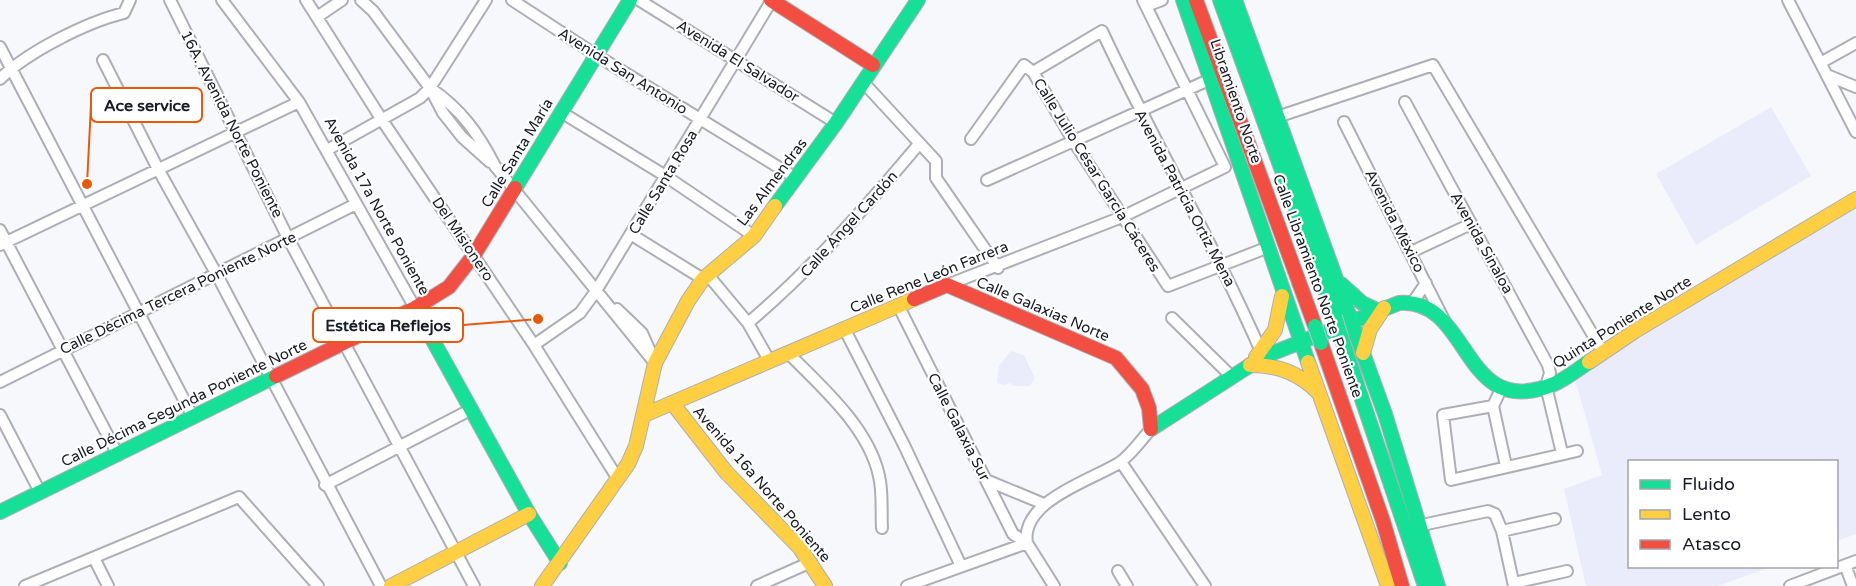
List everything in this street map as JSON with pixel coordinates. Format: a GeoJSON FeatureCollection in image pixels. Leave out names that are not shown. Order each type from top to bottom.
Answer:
{"type":"FeatureCollection","features":[{"type":"Feature","properties":{"kind":"main road","name":"Calle Santa María"},"geometry":{"type":"LineString","coordinates":[[415,308],[449,288],[474,255],[630,0]]}},
{"type":"Feature","properties":{"kind":"main road"},"geometry":{"type":"LineString","coordinates":[[772,0],[873,65]]}},
{"type":"Feature","properties":{"kind":"main road","name":"Calle Libramiento Norte Poniente"},"geometry":{"type":"LineString","coordinates":[[1220,0],[1335,317],[1425,586]]}},
{"type":"Feature","properties":{"kind":"main road"},"geometry":{"type":"LineString","coordinates":[[1190,1],[1202,34]]}},
{"type":"Feature","properties":{"kind":"main road"},"geometry":{"type":"LineString","coordinates":[[1228,20],[1233,1]]}},
{"type":"Feature","properties":{"kind":"main road"},"geometry":{"type":"LineString","coordinates":[[1233,1],[1352,321],[1422,525],[1438,586]]}},
{"type":"Feature","properties":{"kind":"main road","name":"Las Almendras"},"geometry":{"type":"LineString","coordinates":[[542,586],[618,479],[636,447],[654,363],[674,323],[706,277],[754,236],[836,123],[912,2]]}},
{"type":"Feature","properties":{"kind":"main road","name":"Calle Libramiento Norte Poniente"},"geometry":{"type":"LineString","coordinates":[[1202,34],[1321,342],[1383,521],[1402,586]]}},
{"type":"Feature","properties":{"kind":"main road","name":"Libramiento Norte"},"geometry":{"type":"LineString","coordinates":[[1202,34],[1211,79],[1300,341],[1323,398],[1388,586]]}},
{"type":"Feature","properties":{"kind":"main road","name":"Quinta Poniente Norte"},"geometry":{"type":"LineString","coordinates":[[1501,389],[1537,389],[1555,384],[1602,352],[1856,199]]}},
{"type":"Feature","properties":{"kind":"main road"},"geometry":{"type":"LineString","coordinates":[[1335,276],[1348,292],[1381,309]]}},
{"type":"Feature","properties":{"kind":"main road","name":"Calle Rene León Farrera"},"geometry":{"type":"LineString","coordinates":[[644,415],[947,285]]}},
{"type":"Feature","properties":{"kind":"main road","name":"Calle Galaxias Norte"},"geometry":{"type":"LineString","coordinates":[[947,285],[1116,358],[1136,376],[1146,395],[1152,416],[1151,429]]}},
{"type":"Feature","properties":{"kind":"main road"},"geometry":{"type":"LineString","coordinates":[[1264,358],[1279,323],[1282,289]]}},
{"type":"Feature","properties":{"kind":"main road"},"geometry":{"type":"LineString","coordinates":[[1151,429],[1247,365],[1381,309],[1413,302],[1428,308],[1445,321],[1486,380],[1501,389]]}},
{"type":"Feature","properties":{"kind":"main road","name":"Calle Décima Segunda Poniente Norte"},"geometry":{"type":"LineString","coordinates":[[0,512],[415,308]]}},
{"type":"Feature","properties":{"kind":"main road","name":"Avenida 17a Norte Poniente"},"geometry":{"type":"LineString","coordinates":[[415,308],[529,514],[560,563]]}},
{"type":"Feature","properties":{"kind":"main road"},"geometry":{"type":"LineString","coordinates":[[1363,353],[1370,328],[1381,309]]}},
{"type":"Feature","properties":{"kind":"main road"},"geometry":{"type":"LineString","coordinates":[[1264,358],[1290,370],[1308,382],[1323,398]]}},
{"type":"Feature","properties":{"kind":"main road","name":"Avenida 16a Norte Poniente"},"geometry":{"type":"LineString","coordinates":[[673,404],[726,472],[811,562],[825,586]]}},
{"type":"Feature","properties":{"kind":"main road"},"geometry":{"type":"LineString","coordinates":[[391,586],[529,514]]}},
{"type":"Feature","properties":{"kind":"street"},"geometry":{"type":"LineString","coordinates":[[0,79],[11,68],[83,27],[124,13],[130,0]]}},
{"type":"Feature","properties":{"kind":"street","name":"16A. Avenida Norte Poniente"},"geometry":{"type":"LineString","coordinates":[[170,0],[237,131],[288,238],[399,449],[458,552],[474,586]]}},
{"type":"Feature","properties":{"kind":"street","name":"Avenida 17a Norte Poniente"},"geometry":{"type":"LineString","coordinates":[[222,0],[299,102],[415,308]]}},
{"type":"Feature","properties":{"kind":"street","name":"Del Misionero"},"geometry":{"type":"LineString","coordinates":[[306,0],[382,120],[534,345],[618,479]]}},
{"type":"Feature","properties":{"kind":"street"},"geometry":{"type":"LineString","coordinates":[[318,17],[342,0]]}},
{"type":"Feature","properties":{"kind":"street"},"geometry":{"type":"LineString","coordinates":[[361,0],[373,11],[430,88],[451,103],[477,132],[495,166],[596,291],[636,325],[648,344],[654,363]]}},
{"type":"Feature","properties":{"kind":"street"},"geometry":{"type":"LineString","coordinates":[[327,150],[420,98],[430,88],[486,0]]}},
{"type":"Feature","properties":{"kind":"street","name":"Avenida San Antonio"},"geometry":{"type":"LineString","coordinates":[[512,0],[596,55],[796,178]]}},
{"type":"Feature","properties":{"kind":"street","name":"Avenida El Salvador"},"geometry":{"type":"LineString","coordinates":[[639,0],[737,59],[836,123]]}},
{"type":"Feature","properties":{"kind":"street","name":"Calle Santa Rosa"},"geometry":{"type":"LineString","coordinates":[[534,345],[580,313],[596,291],[632,235],[664,175],[702,119],[772,0]]}},
{"type":"Feature","properties":{"kind":"street"},"geometry":{"type":"LineString","coordinates":[[1161,0],[1145,3],[1187,90]]}},
{"type":"Feature","properties":{"kind":"street"},"geometry":{"type":"LineString","coordinates":[[1788,0],[1822,62],[1856,132]]}},
{"type":"Feature","properties":{"kind":"street","name":"Avenida Patricia Ortiz Mena"},"geometry":{"type":"LineString","coordinates":[[1029,68],[1102,31],[1139,111],[1222,267],[1264,358]]}},
{"type":"Feature","properties":{"kind":"street"},"geometry":{"type":"LineString","coordinates":[[1822,62],[1856,43]]}},
{"type":"Feature","properties":{"kind":"street"},"geometry":{"type":"LineString","coordinates":[[0,47],[192,417]]}},
{"type":"Feature","properties":{"kind":"street"},"geometry":{"type":"LineString","coordinates":[[103,60],[325,485],[381,586]]}},
{"type":"Feature","properties":{"kind":"street"},"geometry":{"type":"LineString","coordinates":[[1277,117],[1433,65],[1602,352]]}},
{"type":"Feature","properties":{"kind":"street"},"geometry":{"type":"LineString","coordinates":[[971,139],[1029,68]]}},
{"type":"Feature","properties":{"kind":"street","name":"Calle Julio César García Cáceres"},"geometry":{"type":"LineString","coordinates":[[1029,68],[1074,142],[1168,286],[1222,267]]}},
{"type":"Feature","properties":{"kind":"street"},"geometry":{"type":"LineString","coordinates":[[1829,76],[1856,87]]}},
{"type":"Feature","properties":{"kind":"street"},"geometry":{"type":"LineString","coordinates":[[987,180],[1211,79]]}},
{"type":"Feature","properties":{"kind":"street"},"geometry":{"type":"LineString","coordinates":[[863,82],[936,161],[936,178],[998,267]]}},
{"type":"Feature","properties":{"kind":"street","name":"Calle Rene León Farrera"},"geometry":{"type":"LineString","coordinates":[[947,285],[1122,217],[1225,167],[1187,90]]}},
{"type":"Feature","properties":{"kind":"street"},"geometry":{"type":"LineString","coordinates":[[3,244],[299,102]]}},
{"type":"Feature","properties":{"kind":"street","name":"Avenida Sinaloa"},"geometry":{"type":"LineString","coordinates":[[1405,102],[1548,365],[1550,373],[1546,386],[1562,453]]}},
{"type":"Feature","properties":{"kind":"street"},"geometry":{"type":"LineString","coordinates":[[561,112],[664,175],[754,236]]}},
{"type":"Feature","properties":{"kind":"street","name":"Avenida México"},"geometry":{"type":"LineString","coordinates":[[1344,122],[1445,321]]}},
{"type":"Feature","properties":{"kind":"street","name":"Calle Ángel Cardón"},"geometry":{"type":"LineString","coordinates":[[748,323],[795,284],[843,234],[919,144]]}},
{"type":"Feature","properties":{"kind":"street","name":"Calle Décima Tercera Poniente Norte"},"geometry":{"type":"LineString","coordinates":[[0,382],[356,204]]}},
{"type":"Feature","properties":{"kind":"street"},"geometry":{"type":"LineString","coordinates":[[1411,252],[1471,224]]}},
{"type":"Feature","properties":{"kind":"street"},"geometry":{"type":"LineString","coordinates":[[0,230],[3,244],[118,455]]}},
{"type":"Feature","properties":{"kind":"street"},"geometry":{"type":"LineString","coordinates":[[632,235],[706,277],[748,323],[769,360]]}},
{"type":"Feature","properties":{"kind":"street"},"geometry":{"type":"LineString","coordinates":[[1222,267],[1261,250]]}},
{"type":"Feature","properties":{"kind":"street"},"geometry":{"type":"LineString","coordinates":[[1413,302],[1426,283]]}},
{"type":"Feature","properties":{"kind":"street","name":"Calle Galaxia Sur"},"geometry":{"type":"LineString","coordinates":[[898,305],[1013,534],[1027,543],[1054,586]]}},
{"type":"Feature","properties":{"kind":"street"},"geometry":{"type":"LineString","coordinates":[[1172,318],[1231,375]]}},
{"type":"Feature","properties":{"kind":"street"},"geometry":{"type":"LineString","coordinates":[[844,328],[961,566]]}},
{"type":"Feature","properties":{"kind":"street"},"geometry":{"type":"LineString","coordinates":[[788,352],[840,405],[867,449],[879,477],[882,528]]}},
{"type":"Feature","properties":{"kind":"street"},"geometry":{"type":"LineString","coordinates":[[1501,389],[1493,406],[1506,466]]}},
{"type":"Feature","properties":{"kind":"street"},"geometry":{"type":"LineString","coordinates":[[1493,406],[1443,415],[1451,480],[1577,451]]}},
{"type":"Feature","properties":{"kind":"street"},"geometry":{"type":"LineString","coordinates":[[325,485],[471,410]]}},
{"type":"Feature","properties":{"kind":"street"},"geometry":{"type":"LineString","coordinates":[[0,416],[40,492]]}},
{"type":"Feature","properties":{"kind":"street"},"geometry":{"type":"LineString","coordinates":[[907,586],[1027,543],[1027,532],[1032,520],[1044,504],[1121,462],[1151,429]]}},
{"type":"Feature","properties":{"kind":"street"},"geometry":{"type":"LineString","coordinates":[[1121,462],[1205,586]]}},
{"type":"Feature","properties":{"kind":"street"},"geometry":{"type":"LineString","coordinates":[[986,480],[1044,504]]}},
{"type":"Feature","properties":{"kind":"street"},"geometry":{"type":"LineString","coordinates":[[25,586],[239,497],[318,586]]}},
{"type":"Feature","properties":{"kind":"street"},"geometry":{"type":"LineString","coordinates":[[1422,525],[1490,511],[1498,517],[1514,585],[1567,571]]}},
{"type":"Feature","properties":{"kind":"street"},"geometry":{"type":"LineString","coordinates":[[1502,531],[1555,519]]}},
{"type":"Feature","properties":{"kind":"street"},"geometry":{"type":"LineString","coordinates":[[94,558],[108,586]]}},
{"type":"Feature","properties":{"kind":"street"},"geometry":{"type":"LineString","coordinates":[[1794,585],[1856,561]]}},
{"type":"Feature","properties":{"kind":"street"},"geometry":{"type":"LineString","coordinates":[[757,586],[811,562]]}},
{"type":"Feature","properties":{"kind":"street"},"geometry":{"type":"LineString","coordinates":[[1845,566],[1853,586]]}},
{"type":"Feature","properties":{"kind":"street"},"geometry":{"type":"LineString","coordinates":[[1118,572],[1127,586]]}},
{"type":"Feature","properties":{"kind":"shaded area"},"geometry":{"type":"Polygon","coordinates":[[[1771,107],[1811,176],[1696,245],[1656,174],[1771,107]]]}},
{"type":"Feature","properties":{"kind":"shaded area"},"geometry":{"type":"Polygon","coordinates":[[[1853,204],[1856,214],[1856,534],[1838,541],[1838,460],[1628,460],[1628,568],[1767,568],[1718,586],[1586,586],[1564,489],[1602,475],[1575,379],[1641,334],[1853,204]]]}},
{"type":"Feature","properties":{"kind":"shaded area"},"geometry":{"type":"Polygon","coordinates":[[[1011,351],[1024,355],[1035,378],[1030,386],[997,383],[999,366],[1011,351]]]}},
{"type":"Feature","properties":{"kind":"traffic: fast"},"geometry":{"type":"LineString","coordinates":[[515,188],[630,0]]}},
{"type":"Feature","properties":{"kind":"traffic: fast"},"geometry":{"type":"LineString","coordinates":[[775,206],[836,123],[918,0]]}},
{"type":"Feature","properties":{"kind":"traffic: fast"},"geometry":{"type":"LineString","coordinates":[[1183,0],[1308,362]]}},
{"type":"Feature","properties":{"kind":"traffic: fast"},"geometry":{"type":"LineString","coordinates":[[1220,0],[1335,317]]}},
{"type":"Feature","properties":{"kind":"traffic: fast"},"geometry":{"type":"LineString","coordinates":[[1234,0],[1236,4]]}},
{"type":"Feature","properties":{"kind":"traffic: fast"},"geometry":{"type":"LineString","coordinates":[[1235,0],[1385,414],[1438,586]]}},
{"type":"Feature","properties":{"kind":"traffic: fast"},"geometry":{"type":"LineString","coordinates":[[1341,284],[1362,303],[1377,310]]}},
{"type":"Feature","properties":{"kind":"traffic: fast"},"geometry":{"type":"LineString","coordinates":[[1151,429],[1263,357],[1399,303],[1423,307],[1441,319],[1483,374],[1501,387],[1523,392],[1554,384],[1589,362]]}},
{"type":"Feature","properties":{"kind":"traffic: fast"},"geometry":{"type":"LineString","coordinates":[[415,308],[529,514],[560,563]]}},
{"type":"Feature","properties":{"kind":"traffic: fast"},"geometry":{"type":"LineString","coordinates":[[1335,317],[1340,334]]}},
{"type":"Feature","properties":{"kind":"traffic: fast"},"geometry":{"type":"LineString","coordinates":[[1315,326],[1321,343]]}},
{"type":"Feature","properties":{"kind":"traffic: fast"},"geometry":{"type":"LineString","coordinates":[[1340,334],[1425,586]]}},
{"type":"Feature","properties":{"kind":"traffic: fast"},"geometry":{"type":"LineString","coordinates":[[0,512],[276,376]]}},
{"type":"Feature","properties":{"kind":"traffic: slow"},"geometry":{"type":"LineString","coordinates":[[1589,362],[1635,331],[1856,199]]}},
{"type":"Feature","properties":{"kind":"traffic: slow"},"geometry":{"type":"LineString","coordinates":[[542,586],[628,464],[636,446],[655,363],[688,301],[703,279],[754,236],[775,206]]}},
{"type":"Feature","properties":{"kind":"traffic: slow"},"geometry":{"type":"LineString","coordinates":[[1256,357],[1275,330],[1282,296]]}},
{"type":"Feature","properties":{"kind":"traffic: slow"},"geometry":{"type":"LineString","coordinates":[[644,415],[914,299]]}},
{"type":"Feature","properties":{"kind":"traffic: slow"},"geometry":{"type":"LineString","coordinates":[[1363,353],[1370,329],[1384,308]]}},
{"type":"Feature","properties":{"kind":"traffic: slow"},"geometry":{"type":"LineString","coordinates":[[1308,362],[1388,586]]}},
{"type":"Feature","properties":{"kind":"traffic: slow"},"geometry":{"type":"LineString","coordinates":[[1250,365],[1270,367],[1296,375],[1319,393]]}},
{"type":"Feature","properties":{"kind":"traffic: slow"},"geometry":{"type":"LineString","coordinates":[[673,404],[726,472],[800,548],[825,586]]}},
{"type":"Feature","properties":{"kind":"traffic: slow"},"geometry":{"type":"LineString","coordinates":[[391,586],[529,514]]}},
{"type":"Feature","properties":{"kind":"traffic: jam"},"geometry":{"type":"LineString","coordinates":[[771,0],[873,65]]}},
{"type":"Feature","properties":{"kind":"traffic: jam"},"geometry":{"type":"LineString","coordinates":[[1196,0],[1315,326]]}},
{"type":"Feature","properties":{"kind":"traffic: jam"},"geometry":{"type":"LineString","coordinates":[[276,376],[415,308],[449,287],[474,255],[515,188]]}},
{"type":"Feature","properties":{"kind":"traffic: jam"},"geometry":{"type":"LineString","coordinates":[[914,299],[947,285],[1116,358],[1142,389],[1149,408],[1151,429]]}},
{"type":"Feature","properties":{"kind":"traffic: jam"},"geometry":{"type":"LineString","coordinates":[[1321,343],[1383,521],[1402,586]]}},
{"type":"Feature","properties":{"kind":"place","name":"Ace service"},"geometry":{"type":"Point","coordinates":[87,184]}},
{"type":"Feature","properties":{"kind":"place","name":"Estética Reflejos"},"geometry":{"type":"Point","coordinates":[538,319]}}]}
